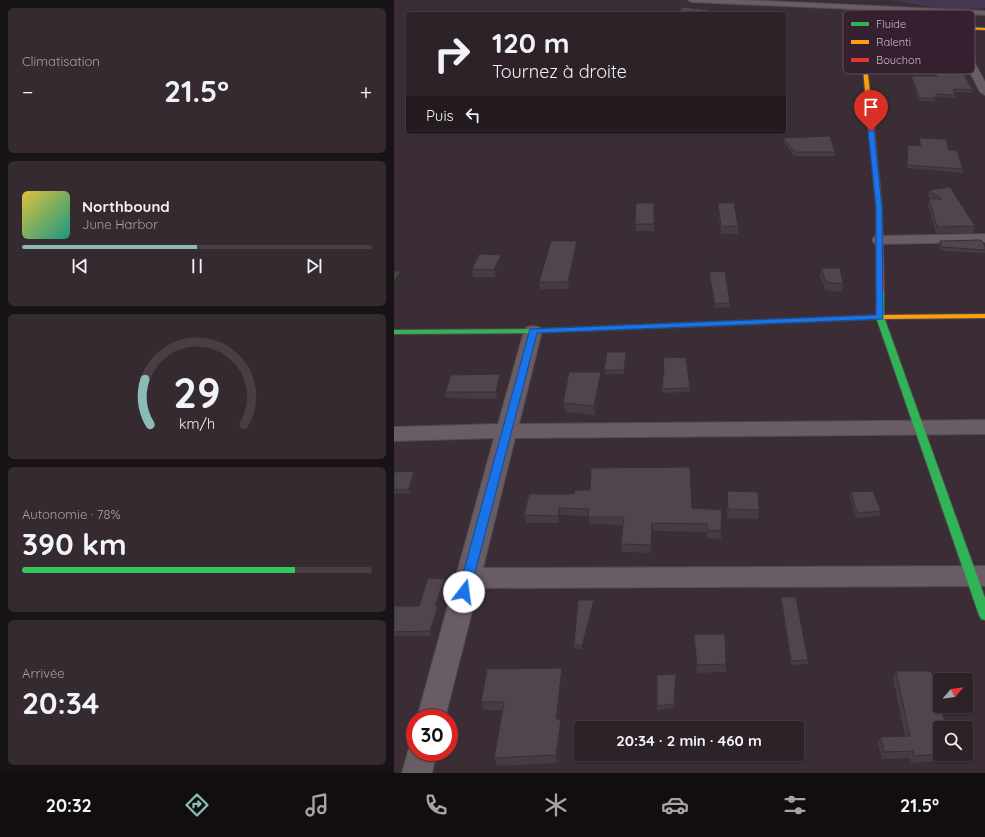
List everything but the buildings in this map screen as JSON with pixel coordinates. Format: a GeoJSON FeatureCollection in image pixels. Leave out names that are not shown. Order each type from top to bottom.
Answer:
{"type":"FeatureCollection","features":[{"type":"Feature","properties":{"kind":"street"},"geometry":{"type":"LineString","coordinates":[[692,0],[917,10]]}},
{"type":"Feature","properties":{"kind":"street"},"geometry":{"type":"LineString","coordinates":[[975,13],[985,13]]}},
{"type":"Feature","properties":{"kind":"street"},"geometry":{"type":"LineString","coordinates":[[975,28],[985,29]]}},
{"type":"Feature","properties":{"kind":"street"},"geometry":{"type":"LineString","coordinates":[[975,73],[985,92]]}},
{"type":"Feature","properties":{"kind":"street"},"geometry":{"type":"LineString","coordinates":[[865,74],[879,207],[880,317],[919,427],[978,576],[985,615]]}},
{"type":"Feature","properties":{"kind":"street"},"geometry":{"type":"LineString","coordinates":[[879,240],[985,238]]}},
{"type":"Feature","properties":{"kind":"street"},"geometry":{"type":"LineString","coordinates":[[394,332],[533,330],[880,317],[985,316]]}},
{"type":"Feature","properties":{"kind":"street"},"geometry":{"type":"LineString","coordinates":[[433,709],[533,330]]}},
{"type":"Feature","properties":{"kind":"street"},"geometry":{"type":"LineString","coordinates":[[394,434],[507,431],[985,427]]}},
{"type":"Feature","properties":{"kind":"street"},"geometry":{"type":"LineString","coordinates":[[468,578],[978,576]]}},
{"type":"Feature","properties":{"kind":"street"},"geometry":{"type":"LineString","coordinates":[[417,773],[420,761]]}},
{"type":"Feature","properties":{"kind":"shaded area"},"geometry":{"type":"Polygon","coordinates":[[[892,0],[985,0],[985,8],[948,10],[892,0]]]}},
{"type":"Feature","properties":{"kind":"traffic: fast"},"geometry":{"type":"LineString","coordinates":[[880,291],[880,317],[985,615]]}},
{"type":"Feature","properties":{"kind":"traffic: fast"},"geometry":{"type":"LineString","coordinates":[[394,332],[533,331],[632,327]]}},
{"type":"Feature","properties":{"kind":"traffic: slow"},"geometry":{"type":"LineString","coordinates":[[975,29],[985,29]]}},
{"type":"Feature","properties":{"kind":"traffic: slow"},"geometry":{"type":"LineString","coordinates":[[865,74],[871,126]]}},
{"type":"Feature","properties":{"kind":"traffic: slow"},"geometry":{"type":"LineString","coordinates":[[632,327],[880,317],[985,316]]}},
{"type":"Feature","properties":{"kind":"traffic: jam"},"geometry":{"type":"LineString","coordinates":[[871,126],[879,207],[880,291]]}},
{"type":"Feature","properties":{"kind":"route"},"geometry":{"type":"LineString","coordinates":[[464,592],[533,330],[880,317],[879,207],[871,131]]}}]}
